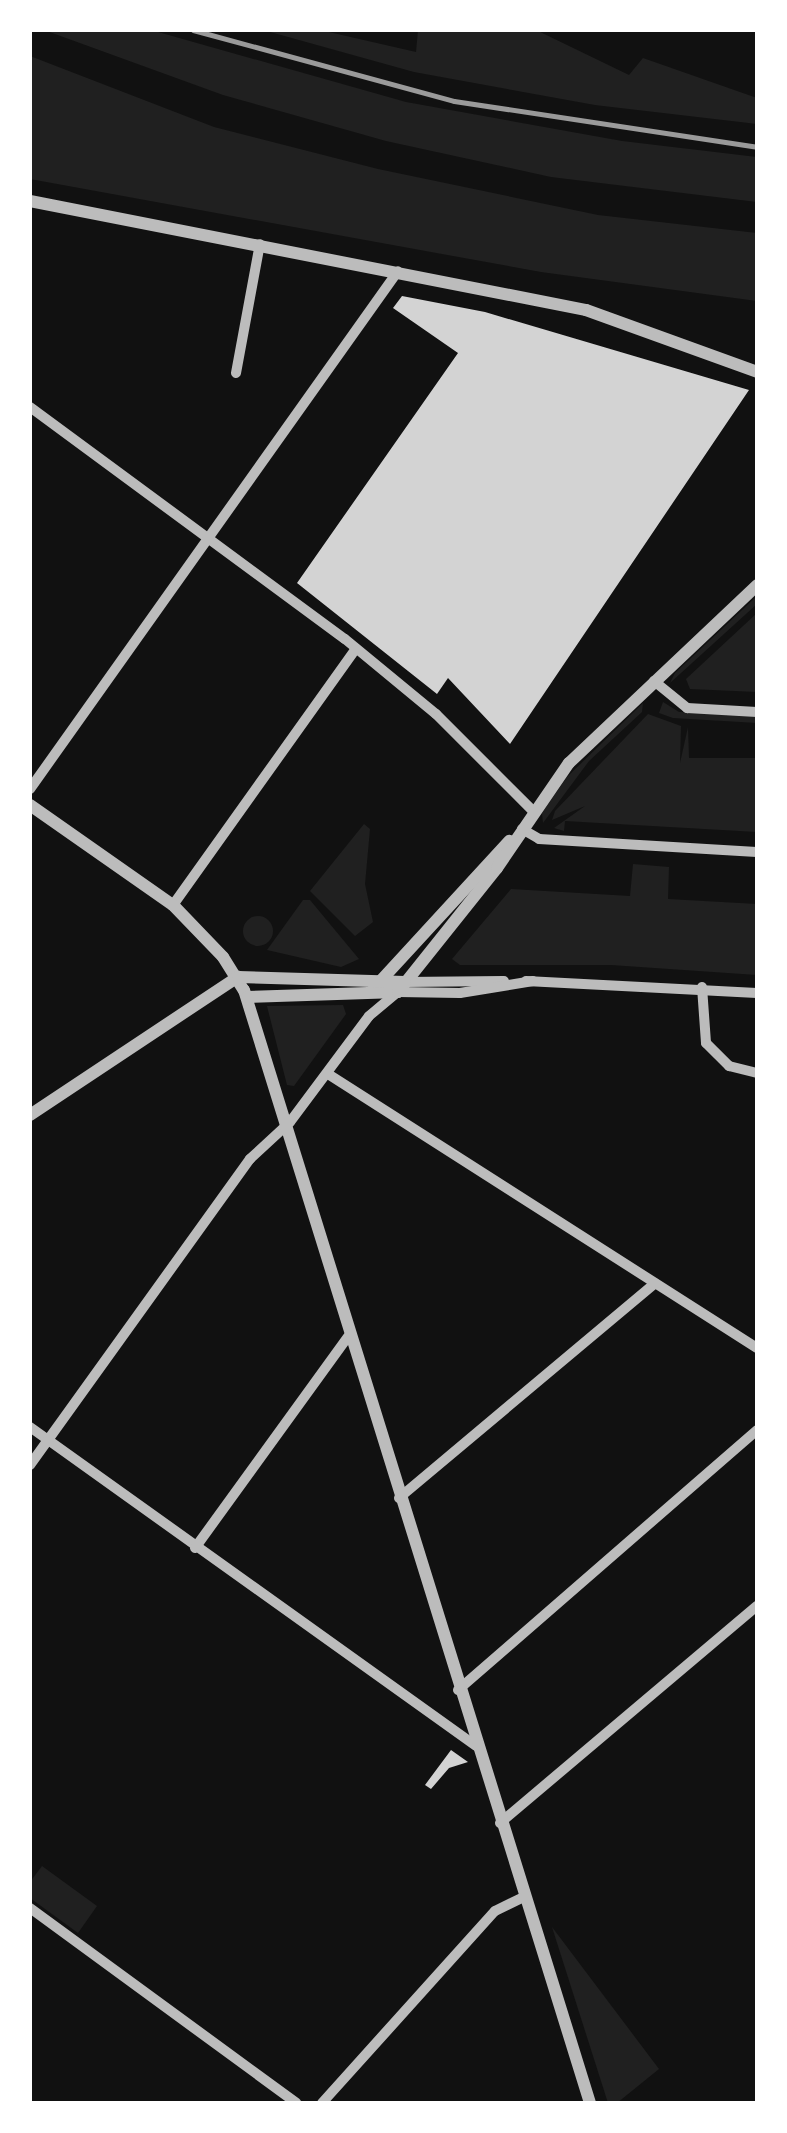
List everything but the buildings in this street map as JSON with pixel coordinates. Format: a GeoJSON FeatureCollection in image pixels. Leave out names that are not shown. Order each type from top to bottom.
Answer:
{"type":"FeatureCollection","features":[{"type":"Feature","properties":{"kind":"street"},"geometry":{"type":"LineString","coordinates":[[30,200],[600,313],[757,372]]}},
{"type":"Feature","properties":{"kind":"street"},"geometry":{"type":"LineString","coordinates":[[236,374],[260,244]]}},
{"type":"Feature","properties":{"kind":"street"},"geometry":{"type":"LineString","coordinates":[[30,790],[398,270]]}},
{"type":"Feature","properties":{"kind":"street"},"geometry":{"type":"LineString","coordinates":[[30,407],[356,648],[436,714],[533,811]]}},
{"type":"Feature","properties":{"kind":"street"},"geometry":{"type":"LineString","coordinates":[[30,1465],[250,1159],[328,1074],[369,1016],[402,987],[577,753],[757,585]]}},
{"type":"Feature","properties":{"kind":"street"},"geometry":{"type":"LineString","coordinates":[[173,905],[356,648]]}},
{"type":"Feature","properties":{"kind":"street"},"geometry":{"type":"LineString","coordinates":[[654,681],[682,706],[757,712]]}},
{"type":"Feature","properties":{"kind":"street"},"geometry":{"type":"LineString","coordinates":[[30,805],[173,905],[238,977],[590,2103]]}},
{"type":"Feature","properties":{"kind":"street"},"geometry":{"type":"LineString","coordinates":[[522,829],[539,839],[757,852]]}},
{"type":"Feature","properties":{"kind":"street"},"geometry":{"type":"LineString","coordinates":[[369,1016],[374,988],[522,829]]}},
{"type":"Feature","properties":{"kind":"street"},"geometry":{"type":"LineString","coordinates":[[30,1115],[238,977],[374,988]]}},
{"type":"Feature","properties":{"kind":"street"},"geometry":{"type":"LineString","coordinates":[[246,996],[402,987],[460,993],[533,981],[757,992]]}},
{"type":"Feature","properties":{"kind":"street"},"geometry":{"type":"LineString","coordinates":[[702,987],[706,1043],[729,1066],[757,1073]]}},
{"type":"Feature","properties":{"kind":"street"},"geometry":{"type":"LineString","coordinates":[[328,1074],[757,1348]]}},
{"type":"Feature","properties":{"kind":"street"},"geometry":{"type":"LineString","coordinates":[[399,1498],[655,1283]]}},
{"type":"Feature","properties":{"kind":"street"},"geometry":{"type":"LineString","coordinates":[[195,1548],[348,1338]]}},
{"type":"Feature","properties":{"kind":"street"},"geometry":{"type":"LineString","coordinates":[[30,1427],[476,1746]]}},
{"type":"Feature","properties":{"kind":"street"},"geometry":{"type":"LineString","coordinates":[[458,1690],[757,1430]]}},
{"type":"Feature","properties":{"kind":"street"},"geometry":{"type":"LineString","coordinates":[[500,1823],[757,1606]]}},
{"type":"Feature","properties":{"kind":"street"},"geometry":{"type":"LineString","coordinates":[[322,2103],[482,1925],[524,1897]]}},
{"type":"Feature","properties":{"kind":"street"},"geometry":{"type":"LineString","coordinates":[[30,1908],[296,2103]]}},
{"type":"Feature","properties":{"kind":"shaded area"},"geometry":{"type":"Polygon","coordinates":[[[44,30],[151,30],[406,102],[622,141],[757,157],[757,202],[551,177],[386,141],[223,95],[44,30]]]}},
{"type":"Feature","properties":{"kind":"shaded area"},"geometry":{"type":"Polygon","coordinates":[[[263,30],[320,30],[416,52],[418,30],[536,30],[629,75],[643,58],[757,98],[757,124],[595,105],[414,72],[263,30]]]}},
{"type":"Feature","properties":{"kind":"shaded area"},"geometry":{"type":"Polygon","coordinates":[[[30,56],[214,127],[378,169],[598,215],[757,233],[757,301],[541,272],[30,179],[30,56]]]}},
{"type":"Feature","properties":{"kind":"shaded area"},"geometry":{"type":"Polygon","coordinates":[[[757,596],[757,604],[670,683],[675,673],[757,596]]]}},
{"type":"Feature","properties":{"kind":"shaded area"},"geometry":{"type":"Polygon","coordinates":[[[757,613],[757,692],[690,689],[686,679],[757,613]]]}},
{"type":"Feature","properties":{"kind":"shaded area"},"geometry":{"type":"Polygon","coordinates":[[[663,702],[679,712],[757,716],[757,723],[673,718],[659,713],[663,702]]]}},
{"type":"Feature","properties":{"kind":"shaded area"},"geometry":{"type":"Polygon","coordinates":[[[643,703],[642,712],[589,761],[543,823],[542,813],[567,777],[643,703]]]}},
{"type":"Feature","properties":{"kind":"shaded area"},"geometry":{"type":"Polygon","coordinates":[[[648,714],[681,726],[680,763],[688,727],[689,758],[757,758],[757,832],[565,821],[564,831],[554,828],[585,806],[552,820],[555,811],[648,714]]]}},
{"type":"Feature","properties":{"kind":"shaded area"},"geometry":{"type":"Polygon","coordinates":[[[364,824],[370,829],[365,884],[373,922],[355,936],[310,891],[364,824]]]}},
{"type":"Feature","properties":{"kind":"shaded area"},"geometry":{"type":"Polygon","coordinates":[[[633,864],[669,867],[668,899],[757,904],[757,975],[611,965],[460,965],[452,959],[511,889],[630,896],[633,864]]]}},
{"type":"Feature","properties":{"kind":"shaded area"},"geometry":{"type":"Polygon","coordinates":[[[303,900],[310,900],[359,959],[341,967],[267,950],[303,900]]]}},
{"type":"Feature","properties":{"kind":"shaded area"},"geometry":{"type":"Polygon","coordinates":[[[258,916],[272,925],[273,931],[264,945],[258,946],[244,937],[243,931],[252,917],[258,916]]]}},
{"type":"Feature","properties":{"kind":"shaded area"},"geometry":{"type":"Polygon","coordinates":[[[343,1005],[346,1014],[294,1086],[287,1085],[267,1006],[343,1005]]]}},
{"type":"Feature","properties":{"kind":"shaded area"},"geometry":{"type":"Polygon","coordinates":[[[42,1866],[97,1906],[78,1933],[30,1898],[30,1882],[42,1866]]]}},
{"type":"Feature","properties":{"kind":"shaded area"},"geometry":{"type":"Polygon","coordinates":[[[552,1927],[659,2069],[617,2103],[608,2103],[552,1927]]]}},
{"type":"Feature","properties":{"kind":"railway"},"geometry":{"type":"LineString","coordinates":[[193,30],[454,101],[757,147]]}}]}
